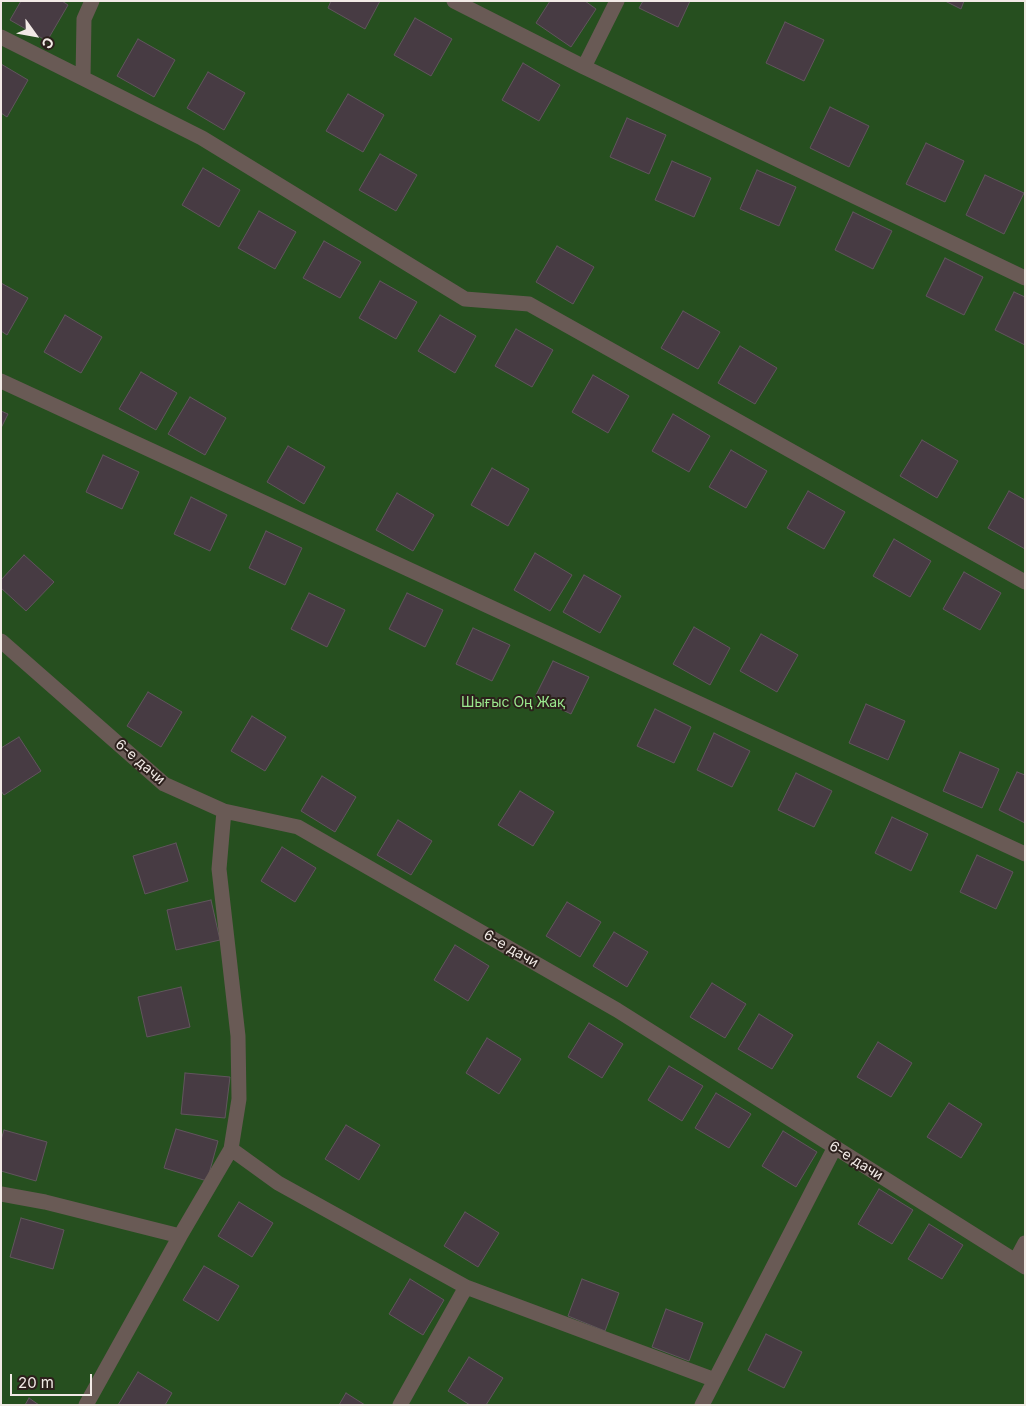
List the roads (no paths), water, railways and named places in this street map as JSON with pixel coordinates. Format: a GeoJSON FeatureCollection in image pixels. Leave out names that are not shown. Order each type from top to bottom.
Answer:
{"type":"FeatureCollection","features":[{"type":"Feature","properties":{"kind":"lane"},"geometry":{"type":"LineString","coordinates":[[83,78],[84,19],[92,1]]}},
{"type":"Feature","properties":{"kind":"lane"},"geometry":{"type":"LineString","coordinates":[[454,1],[584,67],[1025,278]]}},
{"type":"Feature","properties":{"kind":"lane"},"geometry":{"type":"LineString","coordinates":[[584,67],[617,1]]}},
{"type":"Feature","properties":{"kind":"lane"},"geometry":{"type":"LineString","coordinates":[[1,36],[202,138],[465,299],[529,304],[1025,582]]}},
{"type":"Feature","properties":{"kind":"lane"},"geometry":{"type":"LineString","coordinates":[[1,382],[1025,854]]}},
{"type":"Feature","properties":{"kind":"lane","name":"6-е дачи"},"geometry":{"type":"LineString","coordinates":[[1,641],[164,784],[224,811],[298,827],[617,1010],[1020,1264]]}},
{"type":"Feature","properties":{"kind":"lane"},"geometry":{"type":"LineString","coordinates":[[86,1405],[231,1149],[239,1099],[238,1036],[219,869],[224,811]]}},
{"type":"Feature","properties":{"kind":"lane"},"geometry":{"type":"LineString","coordinates":[[702,1405],[835,1147]]}},
{"type":"Feature","properties":{"kind":"lane"},"geometry":{"type":"LineString","coordinates":[[231,1149],[278,1182],[466,1287],[715,1380]]}},
{"type":"Feature","properties":{"kind":"lane"},"geometry":{"type":"LineString","coordinates":[[1,1194],[45,1202],[180,1236]]}},
{"type":"Feature","properties":{"kind":"lane"},"geometry":{"type":"LineString","coordinates":[[1020,1264],[1025,1243]]}},
{"type":"Feature","properties":{"kind":"lane"},"geometry":{"type":"LineString","coordinates":[[400,1405],[466,1287]]}},
{"type":"Feature","properties":{"kind":"park label","name":"Шығыс Оң Жақ"},"geometry":{"type":"Point","coordinates":[513,703]}}]}
